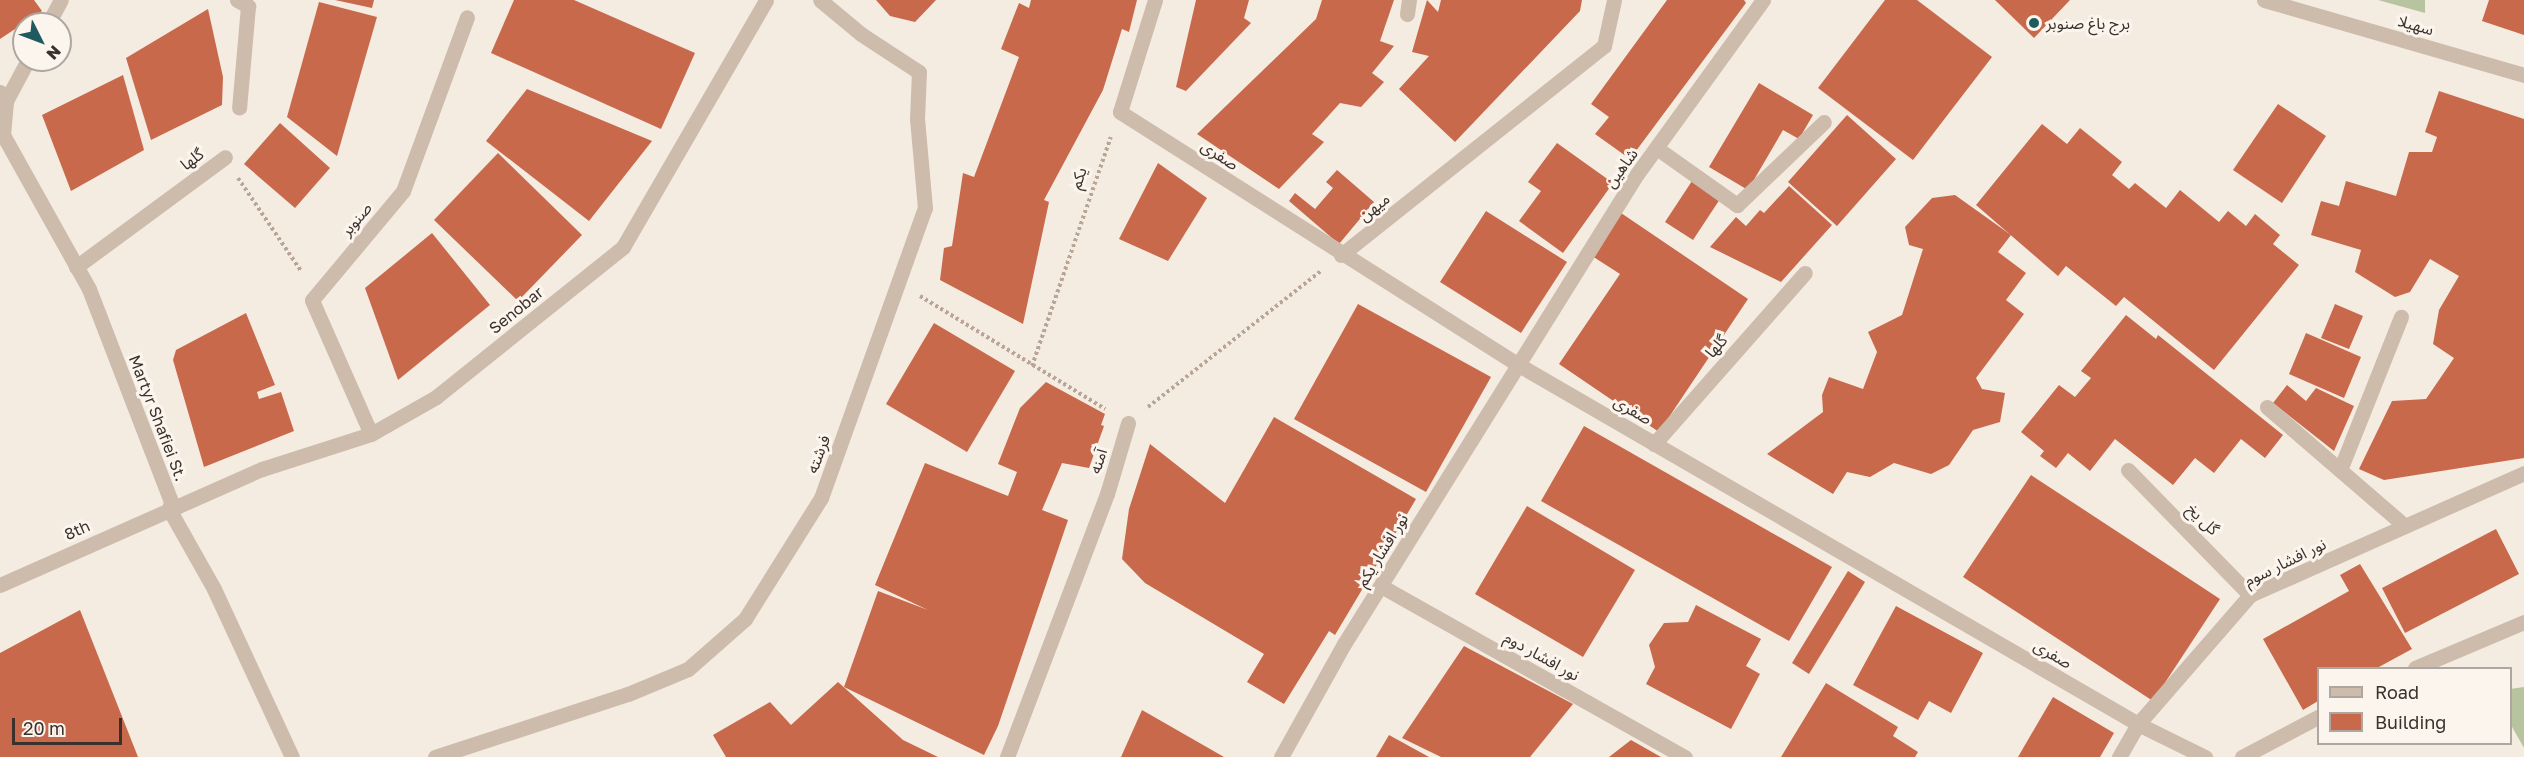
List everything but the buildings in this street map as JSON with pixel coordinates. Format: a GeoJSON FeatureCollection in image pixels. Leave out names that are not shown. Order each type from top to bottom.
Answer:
{"type":"FeatureCollection","features":[{"type":"Feature","properties":{"kind":"street"},"geometry":{"type":"LineString","coordinates":[[237,0],[249,6],[239,108]]}},
{"type":"Feature","properties":{"kind":"street","name":"Senobar"},"geometry":{"type":"LineString","coordinates":[[169,509],[262,469],[371,434],[436,397],[623,247],[766,0]]}},
{"type":"Feature","properties":{"kind":"street","name":"فرشته"},"geometry":{"type":"LineString","coordinates":[[435,757],[628,694],[688,669],[745,618],[821,498],[901,284],[925,208],[917,119],[919,72],[861,34],[820,0]]}},
{"type":"Feature","properties":{"kind":"street"},"geometry":{"type":"LineString","coordinates":[[1120,112],[1155,0]]}},
{"type":"Feature","properties":{"kind":"street","name":"میهن"},"geometry":{"type":"LineString","coordinates":[[1341,255],[1604,46],[1614,0]]}},
{"type":"Feature","properties":{"kind":"street","name":"شاهین"},"geometry":{"type":"LineString","coordinates":[[1517,364],[1637,174],[1658,149],[1763,0]]}},
{"type":"Feature","properties":{"kind":"street","name":"سهیلا"},"geometry":{"type":"LineString","coordinates":[[2264,0],[2524,75]]}},
{"type":"Feature","properties":{"kind":"street","name":"صنوبر"},"geometry":{"type":"LineString","coordinates":[[316,294],[403,191],[467,17]]}},
{"type":"Feature","properties":{"kind":"street"},"geometry":{"type":"LineString","coordinates":[[3,96],[20,72]]}},
{"type":"Feature","properties":{"kind":"street","name":"Martyr Shafiei St."},"geometry":{"type":"LineString","coordinates":[[3,96],[3,135],[76,267],[171,502],[169,509],[214,590],[292,757]]}},
{"type":"Feature","properties":{"kind":"street","name":"صفری"},"geometry":{"type":"LineString","coordinates":[[1120,112],[1341,255],[1517,364],[2138,724]]}},
{"type":"Feature","properties":{"kind":"street"},"geometry":{"type":"LineString","coordinates":[[1658,149],[1737,205],[1824,122]]}},
{"type":"Feature","properties":{"kind":"street","name":"گلها"},"geometry":{"type":"LineString","coordinates":[[76,267],[225,157]]}},
{"type":"Feature","properties":{"kind":"street","name":"گلها"},"geometry":{"type":"LineString","coordinates":[[1654,444],[1805,273]]}},
{"type":"Feature","properties":{"kind":"street"},"geometry":{"type":"LineString","coordinates":[[316,294],[312,300],[371,434]]}},
{"type":"Feature","properties":{"kind":"street"},"geometry":{"type":"LineString","coordinates":[[2340,470],[2400,317]]}},
{"type":"Feature","properties":{"kind":"street","name":"نور افشار یکم"},"geometry":{"type":"LineString","coordinates":[[1281,757],[1381,586],[1517,364]]}},
{"type":"Feature","properties":{"kind":"street"},"geometry":{"type":"LineString","coordinates":[[2267,407],[2405,526]]}},
{"type":"Feature","properties":{"kind":"street","name":"آمنه"},"geometry":{"type":"LineString","coordinates":[[1007,757],[1107,494],[1128,423]]}},
{"type":"Feature","properties":{"kind":"street","name":"گل یخ"},"geometry":{"type":"LineString","coordinates":[[2128,471],[2250,595]]}},
{"type":"Feature","properties":{"kind":"street","name":"نور افشار سوم"},"geometry":{"type":"LineString","coordinates":[[2119,757],[2138,724],[2250,595],[2524,473]]}},
{"type":"Feature","properties":{"kind":"street","name":"8th"},"geometry":{"type":"LineString","coordinates":[[0,585],[169,509]]}},
{"type":"Feature","properties":{"kind":"street","name":"نور افشار دوم"},"geometry":{"type":"LineString","coordinates":[[1381,586],[1685,757]]}},
{"type":"Feature","properties":{"kind":"street"},"geometry":{"type":"LineString","coordinates":[[2420,667],[2524,622]]}},
{"type":"Feature","properties":{"kind":"street"},"geometry":{"type":"LineString","coordinates":[[2242,757],[2317,718]]}},
{"type":"Feature","properties":{"kind":"street"},"geometry":{"type":"LineString","coordinates":[[2138,724],[2205,757]]}},
{"type":"Feature","properties":{"kind":"path","name":"یکم"},"geometry":{"type":"LineString","coordinates":[[1032,366],[1120,112]]}},
{"type":"Feature","properties":{"kind":"path","name":"گلها"},"geometry":{"type":"LineString","coordinates":[[225,157],[316,294]]}},
{"type":"Feature","properties":{"kind":"path"},"geometry":{"type":"LineString","coordinates":[[901,284],[1128,423],[1341,255]]}},
{"type":"Feature","properties":{"kind":"green space"},"geometry":{"type":"Polygon","coordinates":[[[2378,0],[2425,0],[2425,13],[2378,0]]]}},
{"type":"Feature","properties":{"kind":"green space"},"geometry":{"type":"Polygon","coordinates":[[[2524,687],[2524,748],[2512,727],[2512,689],[2524,687]]]}},
{"type":"Feature","properties":{"kind":"place","name":"برج باغ صنوبر"},"geometry":{"type":"Point","coordinates":[2034,23]}}]}
